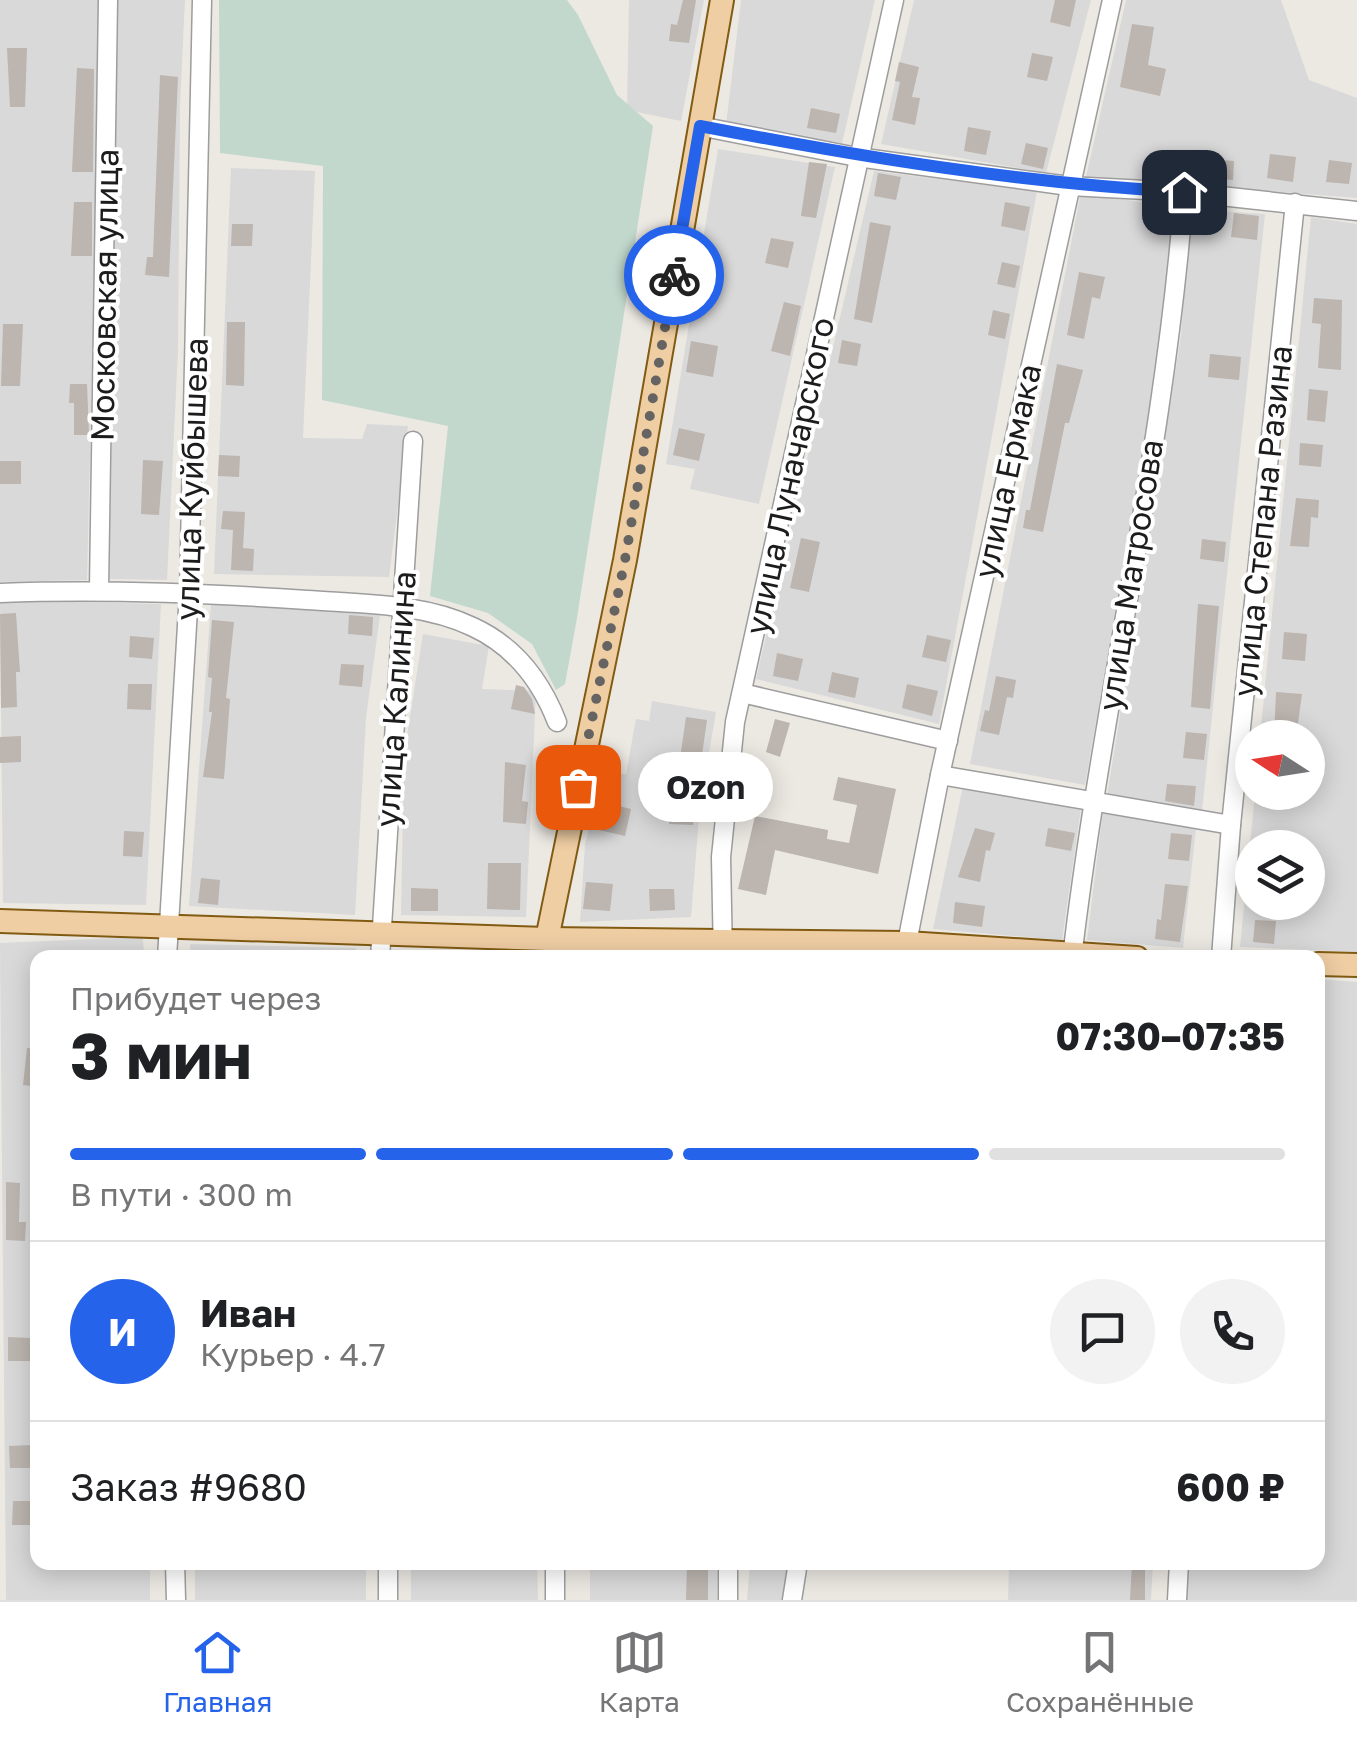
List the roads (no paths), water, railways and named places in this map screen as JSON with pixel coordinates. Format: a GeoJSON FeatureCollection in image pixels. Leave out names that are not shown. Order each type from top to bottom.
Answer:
{"type":"FeatureCollection","features":[{"type":"Feature","properties":{"kind":"main road"},"geometry":{"type":"LineString","coordinates":[[547,948],[625,560],[722,0]]}},
{"type":"Feature","properties":{"kind":"main road"},"geometry":{"type":"LineString","coordinates":[[0,921],[379,932],[547,948],[906,950]]}},
{"type":"Feature","properties":{"kind":"main road"},"geometry":{"type":"LineString","coordinates":[[1325,964],[1357,965]]}},
{"type":"Feature","properties":{"kind":"street","name":"Московская улица"},"geometry":{"type":"LineString","coordinates":[[99,590],[108,0]]}},
{"type":"Feature","properties":{"kind":"street","name":"улица Куйбышева"},"geometry":{"type":"LineString","coordinates":[[167,950],[189,592],[202,0]]}},
{"type":"Feature","properties":{"kind":"street","name":"улица Луначарского"},"geometry":{"type":"LineString","coordinates":[[723,949],[721,857],[742,694],[894,0]]}},
{"type":"Feature","properties":{"kind":"street","name":"улица Ермака"},"geometry":{"type":"LineString","coordinates":[[906,950],[940,775],[1112,0]]}},
{"type":"Feature","properties":{"kind":"street"},"geometry":{"type":"LineString","coordinates":[[700,126],[857,157],[1069,186],[1184,192],[1357,211]]}},
{"type":"Feature","properties":{"kind":"street","name":"улица Матросова"},"geometry":{"type":"LineString","coordinates":[[1073,950],[1092,802],[1175,306],[1184,192]]}},
{"type":"Feature","properties":{"kind":"street","name":"улица Степана Разина"},"geometry":{"type":"LineString","coordinates":[[1222,950],[1294,203]]}},
{"type":"Feature","properties":{"kind":"street","name":"улица Калинина"},"geometry":{"type":"LineString","coordinates":[[380,950],[413,441]]}},
{"type":"Feature","properties":{"kind":"street"},"geometry":{"type":"LineString","coordinates":[[0,593],[189,592],[401,607],[471,626],[501,643],[544,690],[557,722]]}},
{"type":"Feature","properties":{"kind":"street"},"geometry":{"type":"LineString","coordinates":[[742,694],[948,741]]}},
{"type":"Feature","properties":{"kind":"street"},"geometry":{"type":"LineString","coordinates":[[940,775],[1231,825]]}},
{"type":"Feature","properties":{"kind":"street"},"geometry":{"type":"LineString","coordinates":[[175,1570],[176,1600]]}},
{"type":"Feature","properties":{"kind":"street"},"geometry":{"type":"LineString","coordinates":[[388,1570],[388,1600]]}},
{"type":"Feature","properties":{"kind":"street"},"geometry":{"type":"LineString","coordinates":[[555,1570],[556,1600]]}},
{"type":"Feature","properties":{"kind":"street"},"geometry":{"type":"LineString","coordinates":[[728,1570],[728,1600]]}},
{"type":"Feature","properties":{"kind":"street"},"geometry":{"type":"LineString","coordinates":[[792,1600],[797,1570]]}},
{"type":"Feature","properties":{"kind":"street"},"geometry":{"type":"LineString","coordinates":[[1177,1600],[1179,1570]]}},
{"type":"Feature","properties":{"kind":"place","name":"Ozon"},"geometry":{"type":"Point","coordinates":[578,787]}}]}
